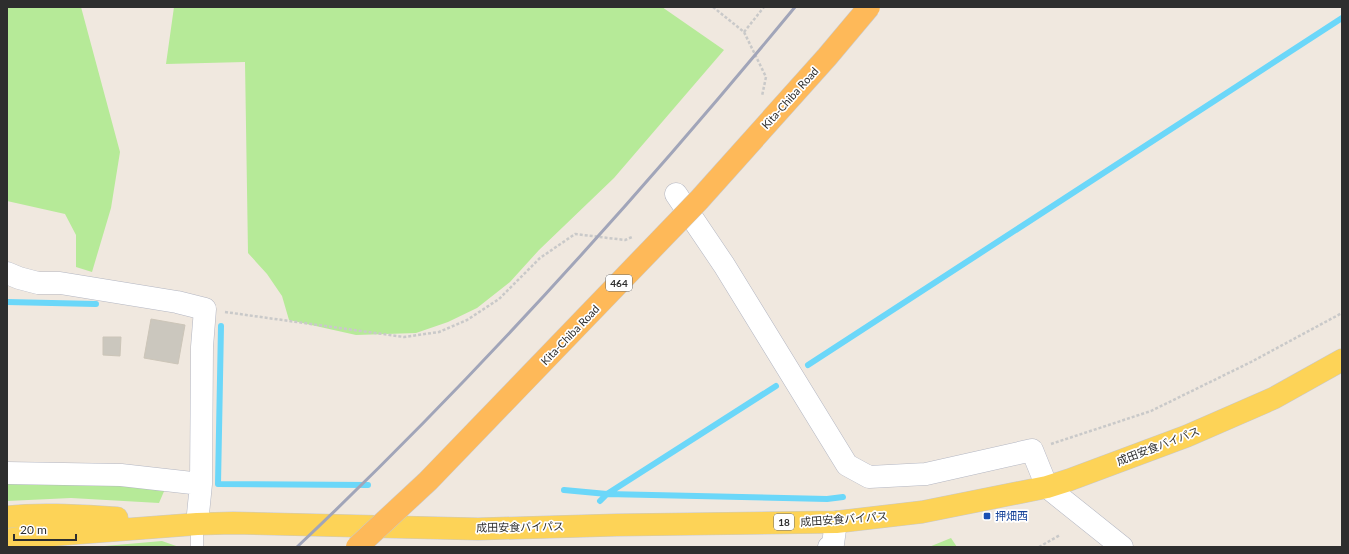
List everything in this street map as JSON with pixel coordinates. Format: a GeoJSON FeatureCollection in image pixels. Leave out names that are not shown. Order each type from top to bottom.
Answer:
{"type":"FeatureCollection","features":[{"type":"Feature","properties":{"kind":"highway","name":"Kita-Chiba Road"},"geometry":{"type":"LineString","coordinates":[[357,547],[428,481],[699,200],[869,7]]}},
{"type":"Feature","properties":{"kind":"main road","name":"成田安食バイパス"},"geometry":{"type":"LineString","coordinates":[[7,540],[27,537],[196,524],[241,523],[478,529],[616,525],[836,522],[922,512],[1047,487],[1080,476],[1187,436],[1274,398],[1342,360]]}},
{"type":"Feature","properties":{"kind":"main road","name":"成田安食バイパス"},"geometry":{"type":"LineString","coordinates":[[7,517],[86,516],[196,524]]}},
{"type":"Feature","properties":{"kind":"street"},"geometry":{"type":"LineString","coordinates":[[676,194],[724,265],[847,465],[869,476],[926,474],[1032,450],[1047,487],[1122,547]]}},
{"type":"Feature","properties":{"kind":"street"},"geometry":{"type":"LineString","coordinates":[[7,273],[38,283],[60,283],[177,302],[205,309],[202,347],[201,484],[196,524]]}},
{"type":"Feature","properties":{"kind":"street"},"geometry":{"type":"LineString","coordinates":[[7,473],[121,475],[201,484]]}},
{"type":"Feature","properties":{"kind":"street"},"geometry":{"type":"LineString","coordinates":[[830,547],[833,544],[836,522]]}},
{"type":"Feature","properties":{"kind":"lane"},"geometry":{"type":"LineString","coordinates":[[196,524],[197,547]]}},
{"type":"Feature","properties":{"kind":"path"},"geometry":{"type":"LineString","coordinates":[[713,7],[744,32],[766,77],[763,95],[758,101]]}},
{"type":"Feature","properties":{"kind":"path"},"geometry":{"type":"LineString","coordinates":[[744,32],[764,7]]}},
{"type":"Feature","properties":{"kind":"path"},"geometry":{"type":"LineString","coordinates":[[205,309],[404,337],[439,332],[467,320],[498,299],[540,258],[574,234],[625,240],[637,236]]}},
{"type":"Feature","properties":{"kind":"path"},"geometry":{"type":"LineString","coordinates":[[1032,450],[1151,411],[1251,362],[1342,313]]}},
{"type":"Feature","properties":{"kind":"path"},"geometry":{"type":"LineString","coordinates":[[1039,547],[1060,535]]}},
{"type":"Feature","properties":{"kind":"green space"},"geometry":{"type":"Polygon","coordinates":[[[7,7],[81,7],[120,152],[111,208],[92,272],[76,267],[76,235],[65,214],[7,201],[7,7]]]}},
{"type":"Feature","properties":{"kind":"green space"},"geometry":{"type":"Polygon","coordinates":[[[174,7],[662,7],[724,50],[614,178],[539,250],[510,282],[477,308],[448,322],[416,333],[356,335],[289,320],[282,296],[267,274],[248,253],[245,62],[166,64],[174,7]]]}},
{"type":"Feature","properties":{"kind":"green space"},"geometry":{"type":"Polygon","coordinates":[[[7,483],[115,483],[165,489],[159,503],[71,498],[7,501],[7,483]]]}},
{"type":"Feature","properties":{"kind":"green space"},"geometry":{"type":"Polygon","coordinates":[[[951,538],[957,547],[929,547],[951,538]]]}},
{"type":"Feature","properties":{"kind":"green space"},"geometry":{"type":"Polygon","coordinates":[[[162,541],[179,547],[93,547],[162,541]]]}},
{"type":"Feature","properties":{"kind":"building"},"geometry":{"type":"Polygon","coordinates":[[[151,319],[185,325],[178,364],[144,358],[151,319]]]}},
{"type":"Feature","properties":{"kind":"building"},"geometry":{"type":"Polygon","coordinates":[[[103,337],[121,337],[120,356],[103,355],[103,337]]]}},
{"type":"Feature","properties":{"kind":"waterway"},"geometry":{"type":"LineString","coordinates":[[808,365],[1342,18]]}},
{"type":"Feature","properties":{"kind":"waterway"},"geometry":{"type":"LineString","coordinates":[[7,302],[96,304]]}},
{"type":"Feature","properties":{"kind":"waterway"},"geometry":{"type":"LineString","coordinates":[[221,326],[218,484],[368,485]]}},
{"type":"Feature","properties":{"kind":"waterway"},"geometry":{"type":"LineString","coordinates":[[600,501],[607,494],[776,386]]}},
{"type":"Feature","properties":{"kind":"waterway"},"geometry":{"type":"LineString","coordinates":[[564,490],[607,494],[827,499],[843,497]]}},
{"type":"Feature","properties":{"kind":"railway"},"geometry":{"type":"LineString","coordinates":[[297,547],[428,418],[554,285],[616,217],[795,7]]}},
{"type":"Feature","properties":{"kind":"place","name":"押畑西"},"geometry":{"type":"Point","coordinates":[987,516]}}]}
